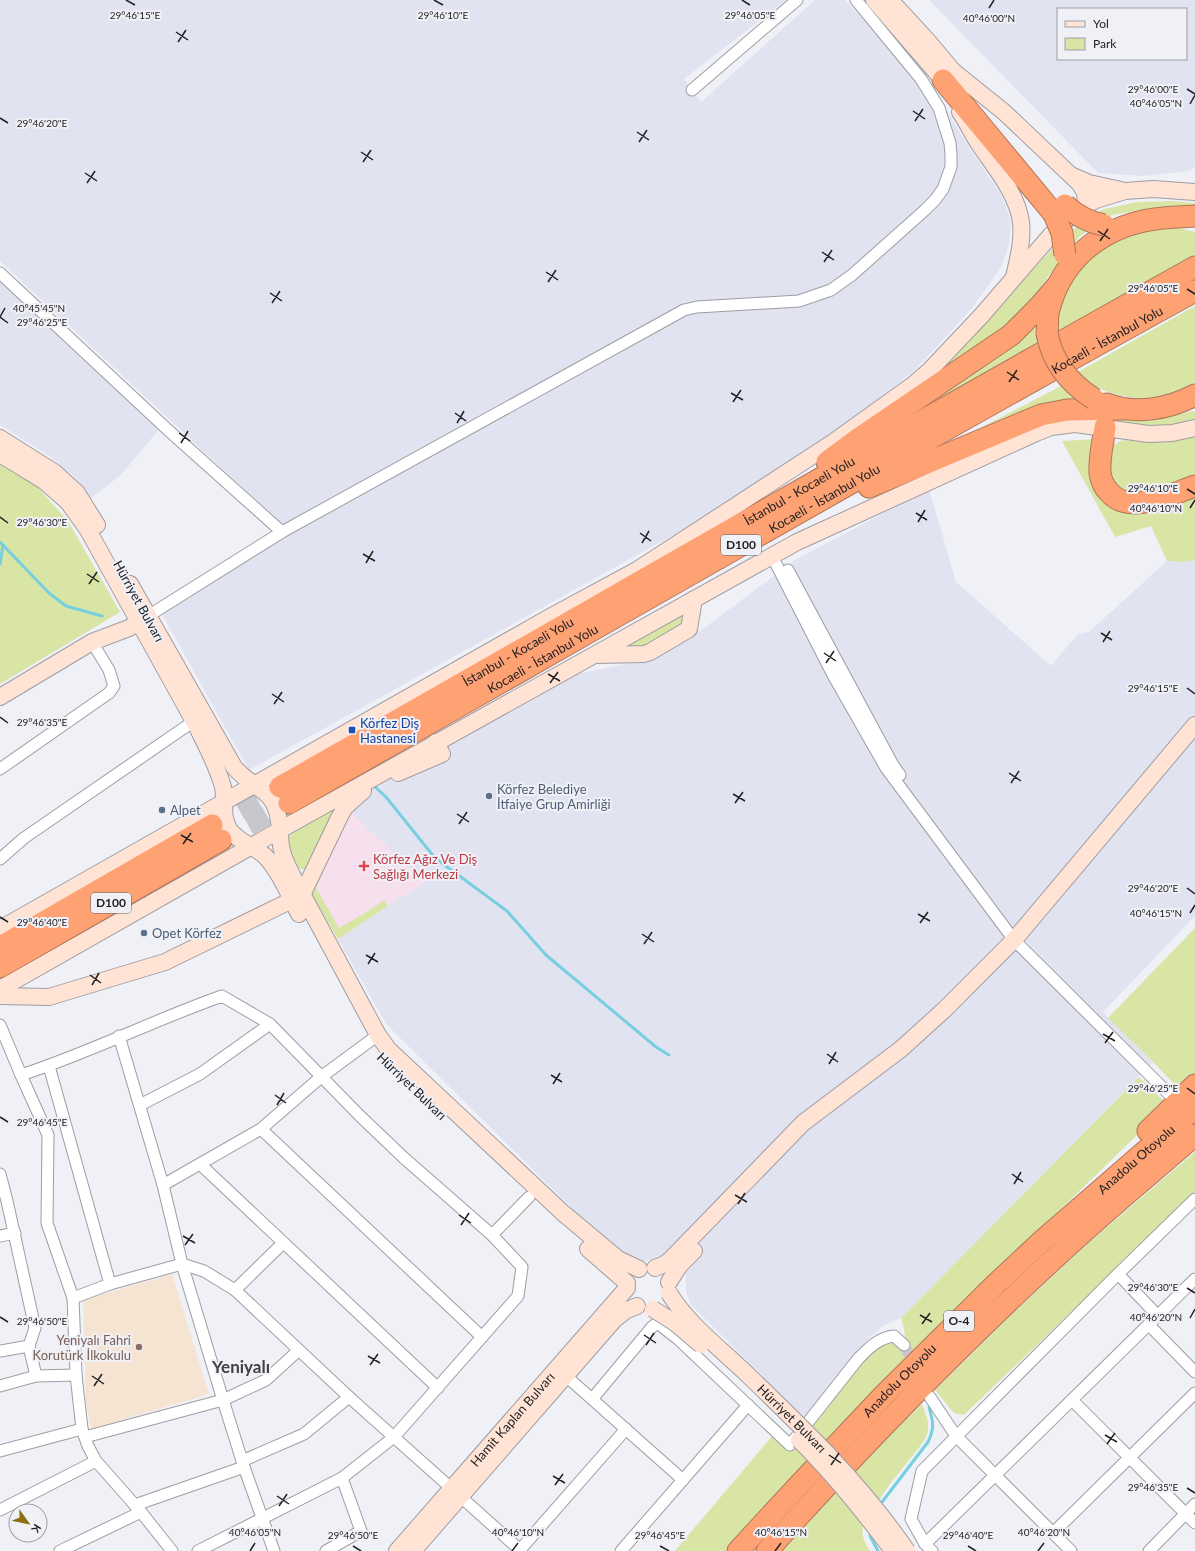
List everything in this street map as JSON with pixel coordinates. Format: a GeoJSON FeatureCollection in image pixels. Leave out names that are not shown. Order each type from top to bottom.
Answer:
{"type":"FeatureCollection","features":[{"type":"Feature","properties":{"kind":"highway"},"geometry":{"type":"LineString","coordinates":[[948,76],[989,125],[1059,199],[1082,218],[1104,225],[1134,223],[1155,219],[1190,218]]}},
{"type":"Feature","properties":{"kind":"highway"},"geometry":{"type":"LineString","coordinates":[[989,125],[1054,214],[1062,233],[1063,270],[1048,314],[1047,333],[1053,354],[1059,367],[1074,385],[1094,399],[1121,409]]}},
{"type":"Feature","properties":{"kind":"highway"},"geometry":{"type":"LineString","coordinates":[[758,514],[858,439],[1011,335],[1039,307],[1063,270],[1090,244],[1109,233],[1134,223]]}},
{"type":"Feature","properties":{"kind":"highway","name":"İstanbul - Kocaeli Yolu"},"geometry":{"type":"LineString","coordinates":[[284,795],[726,532],[1195,267]]}},
{"type":"Feature","properties":{"kind":"highway","name":"Kocaeli - İstanbul Yolu"},"geometry":{"type":"LineString","coordinates":[[284,795],[628,610],[744,543],[1195,291]]}},
{"type":"Feature","properties":{"kind":"highway"},"geometry":{"type":"LineString","coordinates":[[744,543],[894,477],[1041,415],[1067,410],[1148,409],[1190,400]]}},
{"type":"Feature","properties":{"kind":"highway"},"geometry":{"type":"LineString","coordinates":[[1105,427],[1100,474],[1102,483],[1114,497],[1121,501],[1139,503],[1195,486]]}},
{"type":"Feature","properties":{"kind":"highway","name":"D100"},"geometry":{"type":"LineString","coordinates":[[0,947],[217,832],[0,967]]}},
{"type":"Feature","properties":{"kind":"highway"},"geometry":{"type":"LineString","coordinates":[[1042,1241],[1121,1158],[1195,1085]]}},
{"type":"Feature","properties":{"kind":"highway","name":"Anadolu Otoyolu"},"geometry":{"type":"LineString","coordinates":[[738,1551],[884,1395],[1042,1241],[1195,1108]]}},
{"type":"Feature","properties":{"kind":"highway","name":"Anadolu Otoyolu"},"geometry":{"type":"LineString","coordinates":[[767,1551],[813,1499],[898,1410],[1012,1298],[1090,1225],[1195,1135]]}},
{"type":"Feature","properties":{"kind":"highway"},"geometry":{"type":"LineString","coordinates":[[1163,1164],[1195,1139]]}},
{"type":"Feature","properties":{"kind":"main road"},"geometry":{"type":"LineString","coordinates":[[874,0],[948,76],[1004,112],[1072,176],[1082,188],[1086,206]]}},
{"type":"Feature","properties":{"kind":"main road"},"geometry":{"type":"LineString","coordinates":[[890,0],[927,40],[948,76],[978,142],[1014,199],[1021,222],[1021,248],[1013,280]]}},
{"type":"Feature","properties":{"kind":"main road"},"geometry":{"type":"LineString","coordinates":[[1072,176],[1089,183],[1125,191]]}},
{"type":"Feature","properties":{"kind":"main road"},"geometry":{"type":"LineString","coordinates":[[0,929],[223,804],[550,617],[637,570],[832,444],[914,384],[930,370],[1065,221],[1086,206],[1103,197],[1125,191],[1147,189],[1195,192]]}},
{"type":"Feature","properties":{"kind":"main road"},"geometry":{"type":"LineString","coordinates":[[1021,222],[1030,234],[1044,244]]}},
{"type":"Feature","properties":{"kind":"main road"},"geometry":{"type":"LineString","coordinates":[[775,554],[775,545],[783,539],[1044,423],[1058,419],[1077,418],[1139,427],[1161,427],[1195,422]]}},
{"type":"Feature","properties":{"kind":"main road"},"geometry":{"type":"LineString","coordinates":[[0,996],[49,997],[165,962],[297,897],[345,807],[357,795],[439,748],[593,655],[797,542],[1051,427],[1075,424],[1149,434],[1195,428]]}},
{"type":"Feature","properties":{"kind":"main road","name":"Hürriyet Bulvarı"},"geometry":{"type":"LineString","coordinates":[[0,438],[54,472],[77,493],[96,524],[217,769],[223,788],[225,820],[229,828],[238,838],[251,846],[270,862],[297,897]]}},
{"type":"Feature","properties":{"kind":"main road"},"geometry":{"type":"LineString","coordinates":[[758,514],[832,444]]}},
{"type":"Feature","properties":{"kind":"main road","name":"Hürriyet Bulvarı"},"geometry":{"type":"LineString","coordinates":[[0,454],[44,481],[68,502],[88,530],[226,754],[243,777],[270,797],[275,804],[278,813],[280,846],[297,897],[373,1038],[380,1055],[529,1197],[627,1286]]}},
{"type":"Feature","properties":{"kind":"main road"},"geometry":{"type":"LineString","coordinates":[[637,570],[726,532]]}},
{"type":"Feature","properties":{"kind":"main road"},"geometry":{"type":"LineString","coordinates":[[593,655],[644,654],[656,649],[689,629],[694,599]]}},
{"type":"Feature","properties":{"kind":"main road"},"geometry":{"type":"LineString","coordinates":[[0,697],[92,642],[129,628],[143,619]]}},
{"type":"Feature","properties":{"kind":"main road"},"geometry":{"type":"LineString","coordinates":[[1195,725],[1020,941],[901,1049],[803,1123],[672,1258],[665,1264],[647,1268],[630,1277],[627,1286],[629,1297],[637,1306],[646,1309],[653,1309],[664,1302],[680,1265],[810,1130],[922,1045],[1020,941],[1195,741]]}},
{"type":"Feature","properties":{"kind":"main road"},"geometry":{"type":"LineString","coordinates":[[0,989],[280,830],[439,748]]}},
{"type":"Feature","properties":{"kind":"main road","name":"Hürriyet Bulvarı"},"geometry":{"type":"LineString","coordinates":[[373,1038],[388,1049],[568,1218],[618,1260],[647,1268]]}},
{"type":"Feature","properties":{"kind":"main road"},"geometry":{"type":"LineString","coordinates":[[647,1268],[661,1271],[666,1276],[669,1288]]}},
{"type":"Feature","properties":{"kind":"main road","name":"Hamit Kaplan Bulvarı"},"geometry":{"type":"LineString","coordinates":[[413,1551],[456,1492],[627,1286]]}},
{"type":"Feature","properties":{"kind":"main road","name":"Hürriyet Bulvarı"},"geometry":{"type":"LineString","coordinates":[[669,1288],[676,1304],[688,1318],[839,1465],[895,1533],[907,1551]]}},
{"type":"Feature","properties":{"kind":"main road","name":"Hamit Kaplan Bulvarı"},"geometry":{"type":"LineString","coordinates":[[397,1551],[456,1492],[566,1376],[614,1320],[625,1311],[637,1306]]}},
{"type":"Feature","properties":{"kind":"main road","name":"Hürriyet Bulvarı"},"geometry":{"type":"LineString","coordinates":[[653,1309],[665,1315],[693,1338],[810,1451],[875,1526],[893,1551]]}},
{"type":"Feature","properties":{"kind":"street"},"geometry":{"type":"LineString","coordinates":[[692,90],[797,0]]}},
{"type":"Feature","properties":{"kind":"street"},"geometry":{"type":"LineString","coordinates":[[143,619],[282,532],[684,310],[697,307],[799,301],[831,290],[852,275],[935,200],[943,189],[951,167],[952,155],[950,143],[939,108],[927,88],[856,0]]}},
{"type":"Feature","properties":{"kind":"street"},"geometry":{"type":"LineString","coordinates":[[0,273],[168,430],[282,532]]}},
{"type":"Feature","properties":{"kind":"street"},"geometry":{"type":"LineString","coordinates":[[775,554],[834,676],[886,768],[1020,941],[1174,1099],[1166,1083],[1020,941]]}},
{"type":"Feature","properties":{"kind":"street"},"geometry":{"type":"LineString","coordinates":[[0,769],[109,693],[114,686],[109,670],[92,642]]}},
{"type":"Feature","properties":{"kind":"street"},"geometry":{"type":"LineString","coordinates":[[0,859],[24,838],[194,721]]}},
{"type":"Feature","properties":{"kind":"street"},"geometry":{"type":"LineString","coordinates":[[21,1075],[49,1066],[181,1010],[222,996],[270,1024],[360,1116],[404,1158],[492,1235],[522,1267],[518,1296],[394,1437],[342,1478],[198,1551]]}},
{"type":"Feature","properties":{"kind":"street"},"geometry":{"type":"LineString","coordinates":[[140,1105],[200,1074],[270,1024]]}},
{"type":"Feature","properties":{"kind":"street"},"geometry":{"type":"LineString","coordinates":[[0,1025],[48,1135],[47,1223],[73,1298],[76,1375],[84,1433],[96,1461],[172,1551]]}},
{"type":"Feature","properties":{"kind":"street"},"geometry":{"type":"LineString","coordinates":[[119,1036],[163,1185],[182,1264],[243,1464],[274,1551]]}},
{"type":"Feature","properties":{"kind":"street"},"geometry":{"type":"LineString","coordinates":[[163,1185],[261,1129],[321,1077],[373,1038]]}},
{"type":"Feature","properties":{"kind":"street"},"geometry":{"type":"LineString","coordinates":[[49,1066],[110,1284]]}},
{"type":"Feature","properties":{"kind":"street"},"geometry":{"type":"LineString","coordinates":[[261,1129],[482,1337]]}},
{"type":"Feature","properties":{"kind":"street"},"geometry":{"type":"LineString","coordinates":[[200,1164],[438,1388]]}},
{"type":"Feature","properties":{"kind":"street"},"geometry":{"type":"LineString","coordinates":[[0,1174],[15,1233],[35,1328],[29,1346],[36,1376]]}},
{"type":"Feature","properties":{"kind":"street"},"geometry":{"type":"LineString","coordinates":[[492,1235],[529,1197]]}},
{"type":"Feature","properties":{"kind":"street"},"geometry":{"type":"LineString","coordinates":[[1195,1199],[1118,1274],[922,1471],[911,1519],[929,1547],[996,1475],[1195,1280]]}},
{"type":"Feature","properties":{"kind":"street"},"geometry":{"type":"LineString","coordinates":[[0,1236],[15,1233]]}},
{"type":"Feature","properties":{"kind":"street"},"geometry":{"type":"LineString","coordinates":[[235,1290],[283,1243]]}},
{"type":"Feature","properties":{"kind":"street"},"geometry":{"type":"LineString","coordinates":[[73,1298],[110,1284],[182,1264],[204,1271],[235,1290],[349,1397],[520,1550],[626,1429]]}},
{"type":"Feature","properties":{"kind":"street"},"geometry":{"type":"LineString","coordinates":[[1118,1274],[1158,1316]]}},
{"type":"Feature","properties":{"kind":"street"},"geometry":{"type":"LineString","coordinates":[[593,1398],[656,1324],[660,1325],[678,1339],[790,1445],[858,1359],[871,1346],[880,1340],[894,1336],[904,1345]]}},
{"type":"Feature","properties":{"kind":"street"},"geometry":{"type":"LineString","coordinates":[[1149,1325],[1195,1372]]}},
{"type":"Feature","properties":{"kind":"street"},"geometry":{"type":"LineString","coordinates":[[0,1351],[29,1346]]}},
{"type":"Feature","properties":{"kind":"street"},"geometry":{"type":"LineString","coordinates":[[0,1451],[223,1400],[266,1380],[299,1350]]}},
{"type":"Feature","properties":{"kind":"street"},"geometry":{"type":"LineString","coordinates":[[0,1386],[36,1376],[76,1375]]}},
{"type":"Feature","properties":{"kind":"street"},"geometry":{"type":"LineString","coordinates":[[566,1376],[593,1398],[683,1480]]}},
{"type":"Feature","properties":{"kind":"street"},"geometry":{"type":"LineString","coordinates":[[1053,1533],[1195,1393]]}},
{"type":"Feature","properties":{"kind":"street"},"geometry":{"type":"LineString","coordinates":[[60,1551],[138,1509],[243,1464],[304,1434],[349,1397]]}},
{"type":"Feature","properties":{"kind":"street"},"geometry":{"type":"LineString","coordinates":[[930,1397],[956,1436],[1071,1551]]}},
{"type":"Feature","properties":{"kind":"street"},"geometry":{"type":"LineString","coordinates":[[1072,1400],[1195,1523]]}},
{"type":"Feature","properties":{"kind":"street"},"geometry":{"type":"LineString","coordinates":[[621,1551],[748,1405]]}},
{"type":"Feature","properties":{"kind":"street"},"geometry":{"type":"LineString","coordinates":[[0,1510],[96,1461]]}},
{"type":"Feature","properties":{"kind":"street"},"geometry":{"type":"LineString","coordinates":[[326,1551],[361,1531],[342,1478]]}},
{"type":"Feature","properties":{"kind":"street"},"geometry":{"type":"LineString","coordinates":[[1149,1551],[1195,1504]]}},
{"type":"Feature","properties":{"kind":"shaded area"},"geometry":{"type":"Polygon","coordinates":[[[0,0],[786,0],[684,79],[701,102],[815,0],[845,0],[945,107],[968,146],[1002,196],[1011,222],[1009,245],[1001,267],[968,313],[915,370],[827,438],[731,503],[249,770],[159,609],[282,532],[279,522],[0,261],[0,0]]]}},
{"type":"Feature","properties":{"kind":"shaded area"},"geometry":{"type":"Polygon","coordinates":[[[929,0],[1195,0],[1195,166],[1190,171],[1143,176],[1098,173],[929,0]]]}},
{"type":"Feature","properties":{"kind":"shaded area"},"geometry":{"type":"Polygon","coordinates":[[[0,280],[83,360],[160,428],[121,475],[91,498],[75,477],[48,455],[0,425],[0,280]]]}},
{"type":"Feature","properties":{"kind":"shaded area"},"geometry":{"type":"Polygon","coordinates":[[[929,489],[956,582],[1051,666],[1078,634],[1089,632],[1167,561],[1182,562],[1195,560],[1195,916],[1103,1012],[1153,1062],[901,1318],[884,1325],[870,1337],[805,1418],[691,1305],[686,1292],[686,1274],[680,1265],[672,1258],[644,1261],[611,1247],[386,1024],[338,939],[424,882],[351,813],[364,791],[570,675],[649,660],[691,638],[795,560],[929,489]]]}},
{"type":"Feature","properties":{"kind":"shaded area","name":"Körfez Ağız Ve Diş Sağlığı Merkezi"},"geometry":{"type":"Polygon","coordinates":[[[351,813],[425,882],[338,939],[309,890],[351,813]]]}},
{"type":"Feature","properties":{"kind":"shaded area","name":"Yeniyalı Fahri Korutürk İlkokulu"},"geometry":{"type":"Polygon","coordinates":[[[172,1274],[209,1394],[91,1429],[86,1403],[83,1300],[172,1274]]]}},
{"type":"Feature","properties":{"kind":"green space"},"geometry":{"type":"Polygon","coordinates":[[[1173,201],[1195,203],[1195,206],[1152,208],[1112,215],[1080,236],[1052,271],[1034,298],[995,339],[916,385],[998,306],[1057,244],[1081,223],[1104,209],[1137,202],[1173,201]]]}},
{"type":"Feature","properties":{"kind":"green space"},"geometry":{"type":"Polygon","coordinates":[[[1166,227],[1179,228],[1195,232],[1195,256],[1057,333],[1056,321],[1063,292],[1085,262],[1120,237],[1166,227]]]}},
{"type":"Feature","properties":{"kind":"green space"},"geometry":{"type":"Polygon","coordinates":[[[1195,306],[1195,382],[1167,395],[1144,398],[1132,397],[1119,395],[1096,386],[1086,380],[1078,372],[1195,306]]]}},
{"type":"Feature","properties":{"kind":"green space"},"geometry":{"type":"Polygon","coordinates":[[[1039,321],[1040,342],[870,438],[1039,321]]]}},
{"type":"Feature","properties":{"kind":"green space"},"geometry":{"type":"Polygon","coordinates":[[[1063,385],[1090,405],[905,467],[1063,385]]]}},
{"type":"Feature","properties":{"kind":"green space"},"geometry":{"type":"Polygon","coordinates":[[[1192,411],[1195,412],[1195,422],[1167,426],[1141,426],[1116,422],[1089,415],[1142,420],[1192,411]]]}},
{"type":"Feature","properties":{"kind":"green space"},"geometry":{"type":"Polygon","coordinates":[[[1195,433],[1195,480],[1144,497],[1112,488],[1106,452],[1111,446],[1123,440],[1141,442],[1158,441],[1195,433]]]}},
{"type":"Feature","properties":{"kind":"green space"},"geometry":{"type":"Polygon","coordinates":[[[1097,439],[1107,497],[1195,491],[1195,560],[1182,562],[1167,561],[1151,526],[1115,537],[1062,441],[1097,439]]]}},
{"type":"Feature","properties":{"kind":"green space"},"geometry":{"type":"Polygon","coordinates":[[[0,464],[36,486],[68,521],[120,612],[0,684],[0,464]]]}},
{"type":"Feature","properties":{"kind":"green space"},"geometry":{"type":"Polygon","coordinates":[[[694,599],[689,629],[656,649],[593,655],[694,599]]]}},
{"type":"Feature","properties":{"kind":"green space"},"geometry":{"type":"Polygon","coordinates":[[[337,808],[306,870],[300,869],[297,866],[288,843],[288,839],[294,829],[337,808]]]}},
{"type":"Feature","properties":{"kind":"green space"},"geometry":{"type":"Polygon","coordinates":[[[331,853],[316,888],[339,928],[367,912],[384,900],[388,906],[338,939],[309,890],[331,853]]]}},
{"type":"Feature","properties":{"kind":"green space"},"geometry":{"type":"Polygon","coordinates":[[[1195,928],[1195,1075],[1180,1090],[1108,1018],[1195,928]]]}},
{"type":"Feature","properties":{"kind":"green space"},"geometry":{"type":"Polygon","coordinates":[[[1139,1077],[1168,1105],[903,1362],[727,1551],[675,1551],[773,1435],[790,1451],[865,1358],[880,1346],[891,1341],[899,1347],[906,1346],[901,1318],[1139,1077]]]}},
{"type":"Feature","properties":{"kind":"green space"},"geometry":{"type":"Polygon","coordinates":[[[1195,1152],[1195,1193],[964,1415],[954,1413],[935,1390],[1014,1312],[1094,1238],[1195,1152]]]}},
{"type":"Feature","properties":{"kind":"green space"},"geometry":{"type":"Polygon","coordinates":[[[922,1404],[928,1421],[928,1432],[924,1441],[890,1484],[863,1523],[862,1531],[870,1551],[782,1551],[871,1453],[922,1404]]]}},
{"type":"Feature","properties":{"kind":"waterway"},"geometry":{"type":"LineString","coordinates":[[0,542],[49,593],[66,606],[102,616]]}},
{"type":"Feature","properties":{"kind":"waterway"},"geometry":{"type":"LineString","coordinates":[[0,564],[3,545]]}},
{"type":"Feature","properties":{"kind":"waterway"},"geometry":{"type":"LineString","coordinates":[[373,785],[386,797],[435,858],[507,911],[546,955],[656,1047],[669,1055]]}},
{"type":"Feature","properties":{"kind":"waterway"},"geometry":{"type":"LineString","coordinates":[[879,1506],[928,1442],[932,1433],[933,1424],[929,1407]]}},
{"type":"Feature","properties":{"kind":"waterway"},"geometry":{"type":"LineString","coordinates":[[871,1531],[870,1536],[878,1551]]}},
{"type":"Feature","properties":{"kind":"tunnel"},"geometry":{"type":"LineString","coordinates":[[212,825],[280,787]]}},
{"type":"Feature","properties":{"kind":"tunnel"},"geometry":{"type":"LineString","coordinates":[[221,840],[289,803]]}},
{"type":"Feature","properties":{"kind":"tunnel"},"geometry":{"type":"LineString","coordinates":[[904,1345],[915,1367]]}},
{"type":"Feature","properties":{"kind":"place","name":"Körfez Diş Hastanesi"},"geometry":{"type":"Point","coordinates":[352,730]}},
{"type":"Feature","properties":{"kind":"place","name":"Körfez Belediye İtfaiye Grup Amirliği"},"geometry":{"type":"Point","coordinates":[489,796]}},
{"type":"Feature","properties":{"kind":"place","name":"Alpet"},"geometry":{"type":"Point","coordinates":[162,810]}},
{"type":"Feature","properties":{"kind":"place","name":"Körfez Ağız Ve Diş Sağlığı Merkezi"},"geometry":{"type":"Point","coordinates":[364,866]}},
{"type":"Feature","properties":{"kind":"place","name":"Opet Körfez"},"geometry":{"type":"Point","coordinates":[144,933]}},
{"type":"Feature","properties":{"kind":"place","name":"Yeniyalı Fahri Korutürk İlkokulu"},"geometry":{"type":"Point","coordinates":[139,1347]}},
{"type":"Feature","properties":{"kind":"district","name":"Yeniyalı"},"geometry":{"type":"Point","coordinates":[241,1367]}}]}
